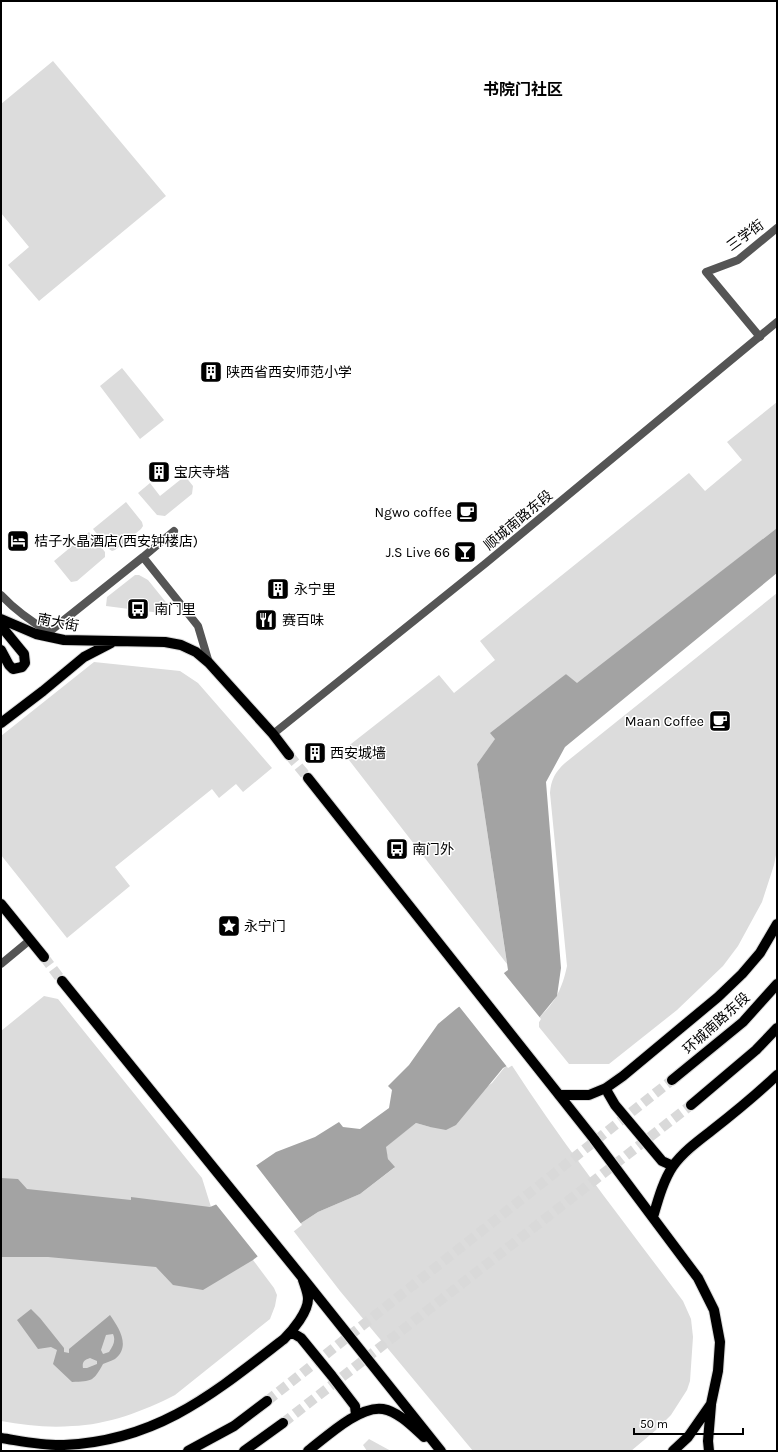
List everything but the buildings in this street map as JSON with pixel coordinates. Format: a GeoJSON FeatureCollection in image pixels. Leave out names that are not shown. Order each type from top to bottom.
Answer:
{"type":"FeatureCollection","features":[{"type":"Feature","properties":{"kind":"main road","name":"南大街"},"geometry":{"type":"LineString","coordinates":[[1,619],[36,634],[64,640],[165,642],[181,645],[196,652],[209,662],[289,754]]}},
{"type":"Feature","properties":{"kind":"main road"},"geometry":{"type":"LineString","coordinates":[[1,626],[24,654],[25,663],[22,667],[13,669],[9,665],[1,650]]}},
{"type":"Feature","properties":{"kind":"main road"},"geometry":{"type":"LineString","coordinates":[[1,723],[84,657],[112,642]]}},
{"type":"Feature","properties":{"kind":"main road"},"geometry":{"type":"LineString","coordinates":[[308,778],[594,1139],[698,1278],[714,1310],[720,1342],[718,1371],[711,1404],[708,1441],[709,1451]]}},
{"type":"Feature","properties":{"kind":"main road"},"geometry":{"type":"LineString","coordinates":[[1,904],[44,957]]}},
{"type":"Feature","properties":{"kind":"main road"},"geometry":{"type":"LineString","coordinates":[[559,1095],[589,1095],[606,1088],[635,1066],[733,983],[760,953],[777,924]]}},
{"type":"Feature","properties":{"kind":"main road"},"geometry":{"type":"LineString","coordinates":[[62,981],[302,1276],[441,1451]]}},
{"type":"Feature","properties":{"kind":"main road","name":"环城南路东段"},"geometry":{"type":"LineString","coordinates":[[672,1080],[743,1022],[777,984]]}},
{"type":"Feature","properties":{"kind":"main road"},"geometry":{"type":"LineString","coordinates":[[691,1104],[756,1050],[777,1028]]}},
{"type":"Feature","properties":{"kind":"main road"},"geometry":{"type":"LineString","coordinates":[[652,1217],[666,1180],[673,1166],[680,1157],[694,1144],[762,1090],[777,1075]]}},
{"type":"Feature","properties":{"kind":"main road"},"geometry":{"type":"LineString","coordinates":[[606,1088],[615,1105],[662,1161],[673,1166]]}},
{"type":"Feature","properties":{"kind":"main road"},"geometry":{"type":"LineString","coordinates":[[1,1438],[64,1445],[98,1441],[133,1434],[170,1419],[203,1400],[226,1384],[291,1332],[304,1312],[308,1299],[302,1276]]}},
{"type":"Feature","properties":{"kind":"main road"},"geometry":{"type":"LineString","coordinates":[[291,1332],[300,1338],[332,1376],[355,1406],[356,1415]]}},
{"type":"Feature","properties":{"kind":"main road"},"geometry":{"type":"LineString","coordinates":[[188,1451],[234,1426],[267,1401]]}},
{"type":"Feature","properties":{"kind":"main road"},"geometry":{"type":"LineString","coordinates":[[673,1451],[688,1437],[711,1404]]}},
{"type":"Feature","properties":{"kind":"main road"},"geometry":{"type":"LineString","coordinates":[[308,1451],[356,1415],[369,1410],[383,1409],[396,1414],[414,1427],[441,1451]]}},
{"type":"Feature","properties":{"kind":"main road"},"geometry":{"type":"LineString","coordinates":[[244,1451],[284,1423]]}},
{"type":"Feature","properties":{"kind":"street","name":"三学街"},"geometry":{"type":"LineString","coordinates":[[760,337],[706,272],[738,260],[777,228]]}},
{"type":"Feature","properties":{"kind":"street","name":"顺城南路东段"},"geometry":{"type":"LineString","coordinates":[[273,734],[486,563],[777,322]]}},
{"type":"Feature","properties":{"kind":"street"},"geometry":{"type":"LineString","coordinates":[[36,634],[49,632],[174,531]]}},
{"type":"Feature","properties":{"kind":"street"},"geometry":{"type":"LineString","coordinates":[[143,557],[198,626],[209,662]]}},
{"type":"Feature","properties":{"kind":"street"},"geometry":{"type":"LineString","coordinates":[[1,595],[16,609],[49,632],[64,640]]}},
{"type":"Feature","properties":{"kind":"street"},"geometry":{"type":"LineString","coordinates":[[1,964],[30,940]]}},
{"type":"Feature","properties":{"kind":"street"},"geometry":{"type":"LineString","coordinates":[[709,1426],[714,1451]]}},
{"type":"Feature","properties":{"kind":"shaded area"},"geometry":{"type":"Polygon","coordinates":[[[53,61],[166,196],[39,301],[8,265],[29,247],[1,213],[1,104],[53,61]]]}},
{"type":"Feature","properties":{"kind":"shaded area"},"geometry":{"type":"Polygon","coordinates":[[[122,368],[164,420],[140,439],[100,386],[122,368]]]}},
{"type":"Feature","properties":{"kind":"shaded area"},"geometry":{"type":"Polygon","coordinates":[[[777,402],[777,528],[577,684],[566,674],[496,738],[477,764],[507,964],[342,751],[439,675],[454,693],[495,660],[480,641],[689,473],[705,491],[742,460],[727,442],[777,402]]]}},
{"type":"Feature","properties":{"kind":"shaded area"},"geometry":{"type":"Polygon","coordinates":[[[185,476],[193,486],[192,494],[165,516],[157,515],[138,493],[150,483],[160,496],[185,476]]]}},
{"type":"Feature","properties":{"kind":"shaded area"},"geometry":{"type":"Polygon","coordinates":[[[126,502],[142,522],[143,526],[112,551],[93,529],[126,502]]]}},
{"type":"Feature","properties":{"kind":"shaded area"},"geometry":{"type":"Polygon","coordinates":[[[777,528],[777,573],[565,747],[546,782],[561,968],[557,996],[539,1018],[511,1064],[503,1068],[456,1125],[446,1130],[416,1123],[386,1147],[388,1159],[395,1167],[360,1194],[318,1212],[292,1229],[253,1260],[203,1290],[173,1285],[156,1267],[48,1257],[1,1257],[1,1178],[18,1179],[27,1189],[131,1200],[131,1197],[210,1207],[222,1202],[254,1167],[276,1152],[315,1137],[339,1122],[343,1127],[360,1129],[389,1108],[392,1090],[388,1086],[409,1065],[438,1024],[508,970],[477,764],[495,739],[490,733],[566,674],[577,683],[777,528]]]}},
{"type":"Feature","properties":{"kind":"shaded area"},"geometry":{"type":"Polygon","coordinates":[[[89,532],[105,552],[105,557],[77,581],[71,582],[54,561],[89,532]]]}},
{"type":"Feature","properties":{"kind":"shaded area"},"geometry":{"type":"Polygon","coordinates":[[[135,575],[139,575],[148,580],[169,606],[168,614],[106,606],[107,597],[135,575]]]}},
{"type":"Feature","properties":{"kind":"shaded area"},"geometry":{"type":"Polygon","coordinates":[[[777,593],[777,850],[774,865],[762,902],[738,946],[723,966],[677,1010],[609,1064],[569,1064],[539,1027],[539,1018],[558,994],[567,966],[550,793],[554,776],[565,763],[777,593]]]}},
{"type":"Feature","properties":{"kind":"shaded area"},"geometry":{"type":"Polygon","coordinates":[[[94,662],[180,671],[198,683],[272,768],[243,792],[236,784],[219,798],[212,789],[115,867],[130,886],[67,938],[1,855],[1,736],[94,662]]]}},
{"type":"Feature","properties":{"kind":"shaded area"},"geometry":{"type":"Polygon","coordinates":[[[44,996],[58,999],[202,1178],[211,1207],[274,1288],[277,1295],[270,1319],[175,1395],[138,1412],[112,1420],[63,1427],[27,1425],[1,1421],[1,1031],[44,996]]]}},
{"type":"Feature","properties":{"kind":"shaded area"},"geometry":{"type":"Polygon","coordinates":[[[511,1064],[573,1154],[683,1301],[691,1319],[693,1337],[690,1381],[687,1390],[671,1415],[631,1451],[473,1451],[340,1291],[292,1229],[318,1212],[360,1194],[394,1168],[388,1159],[385,1147],[416,1123],[430,1127],[492,1083],[504,1068],[511,1064]]]}},
{"type":"Feature","properties":{"kind":"shaded area"},"geometry":{"type":"Polygon","coordinates":[[[31,1309],[64,1348],[64,1352],[69,1353],[69,1349],[110,1315],[120,1331],[123,1343],[122,1348],[120,1354],[115,1359],[103,1364],[94,1377],[88,1381],[72,1382],[53,1364],[57,1350],[51,1347],[38,1349],[17,1320],[31,1309]],[[113,1334],[106,1335],[101,1350],[103,1354],[109,1352],[113,1346],[113,1334]],[[90,1358],[84,1362],[83,1368],[97,1364],[97,1361],[90,1358]]]}},
{"type":"Feature","properties":{"kind":"shaded area"},"geometry":{"type":"Polygon","coordinates":[[[369,1439],[391,1451],[367,1451],[363,1445],[369,1439]]]}},
{"type":"Feature","properties":{"kind":"pier"},"geometry":{"type":"Polygon","coordinates":[[[503,972],[541,1019],[513,1065],[508,1068],[458,1005],[503,972]]]}},
{"type":"Feature","properties":{"kind":"pier"},"geometry":{"type":"Polygon","coordinates":[[[255,1164],[302,1225],[259,1258],[215,1203],[221,1200],[255,1164]]]}},
{"type":"Feature","properties":{"kind":"tunnel"},"geometry":{"type":"LineString","coordinates":[[289,755],[308,778]]}},
{"type":"Feature","properties":{"kind":"tunnel"},"geometry":{"type":"LineString","coordinates":[[44,957],[62,981]]}},
{"type":"Feature","properties":{"kind":"tunnel"},"geometry":{"type":"LineString","coordinates":[[267,1401],[672,1080]]}},
{"type":"Feature","properties":{"kind":"tunnel"},"geometry":{"type":"LineString","coordinates":[[283,1423],[691,1105]]}},
{"type":"Feature","properties":{"kind":"place","name":"陕西省西安师范小学"},"geometry":{"type":"Point","coordinates":[211,372]}},
{"type":"Feature","properties":{"kind":"place","name":"宝庆寺塔"},"geometry":{"type":"Point","coordinates":[159,472]}},
{"type":"Feature","properties":{"kind":"place","name":"Ngwo coffee"},"geometry":{"type":"Point","coordinates":[467,512]}},
{"type":"Feature","properties":{"kind":"place","name":"桔子水晶酒店(西安钟楼店)"},"geometry":{"type":"Point","coordinates":[18,541]}},
{"type":"Feature","properties":{"kind":"place","name":"J.S Live 66"},"geometry":{"type":"Point","coordinates":[465,552]}},
{"type":"Feature","properties":{"kind":"place","name":"永宁里"},"geometry":{"type":"Point","coordinates":[278,589]}},
{"type":"Feature","properties":{"kind":"place","name":"南门里"},"geometry":{"type":"Point","coordinates":[138,609]}},
{"type":"Feature","properties":{"kind":"place","name":"赛百味"},"geometry":{"type":"Point","coordinates":[266,620]}},
{"type":"Feature","properties":{"kind":"place","name":"Maan Coffee"},"geometry":{"type":"Point","coordinates":[720,721]}},
{"type":"Feature","properties":{"kind":"place","name":"西安城墙"},"geometry":{"type":"Point","coordinates":[315,753]}},
{"type":"Feature","properties":{"kind":"place","name":"南门外"},"geometry":{"type":"Point","coordinates":[397,849]}},
{"type":"Feature","properties":{"kind":"place","name":"永宁门"},"geometry":{"type":"Point","coordinates":[229,926]}},
{"type":"Feature","properties":{"kind":"district","name":"书院门社区"},"geometry":{"type":"Point","coordinates":[523,89]}}]}
